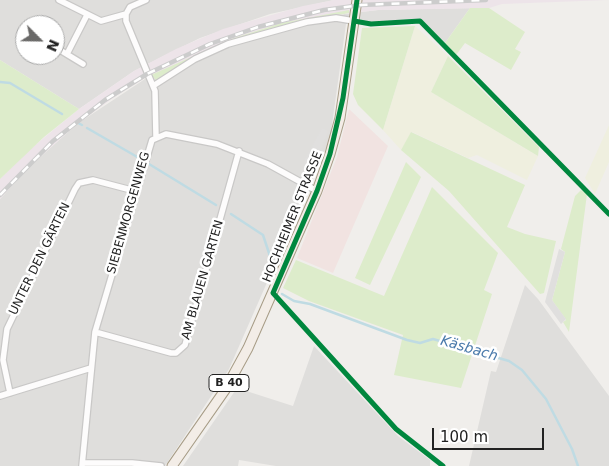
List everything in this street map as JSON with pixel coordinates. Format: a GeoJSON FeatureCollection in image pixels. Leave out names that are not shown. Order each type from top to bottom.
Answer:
{"type":"FeatureCollection","features":[{"type":"Feature","properties":{"kind":"main road","name":"HOCHHEIMER STRASSE"},"geometry":{"type":"LineString","coordinates":[[172,466],[225,390],[248,348],[317,191],[340,118],[357,0]]}},
{"type":"Feature","properties":{"kind":"street"},"geometry":{"type":"LineString","coordinates":[[59,0],[101,21],[126,14]]}},
{"type":"Feature","properties":{"kind":"street"},"geometry":{"type":"LineString","coordinates":[[127,0],[130,7]]}},
{"type":"Feature","properties":{"kind":"street"},"geometry":{"type":"LineString","coordinates":[[146,0],[130,7],[126,14],[126,21],[153,86],[156,99],[156,137]]}},
{"type":"Feature","properties":{"kind":"street"},"geometry":{"type":"LineString","coordinates":[[68,54],[87,15]]}},
{"type":"Feature","properties":{"kind":"street"},"geometry":{"type":"LineString","coordinates":[[153,86],[194,59],[236,42],[307,22],[336,18],[354,21]]}},
{"type":"Feature","properties":{"kind":"street"},"geometry":{"type":"LineString","coordinates":[[65,53],[83,64]]}},
{"type":"Feature","properties":{"kind":"street","name":"SIEBENMORGENWEG"},"geometry":{"type":"LineString","coordinates":[[161,466],[132,463],[82,465],[95,332],[148,145],[156,137],[166,134],[190,138],[239,151],[268,164],[317,191]]}},
{"type":"Feature","properties":{"kind":"street","name":"AM BLAUEN GARTEN"},"geometry":{"type":"LineString","coordinates":[[95,332],[171,353],[176,353],[185,345],[239,151]]}},
{"type":"Feature","properties":{"kind":"street","name":"UNTER DEN GÄRTEN"},"geometry":{"type":"LineString","coordinates":[[10,393],[3,360],[7,329],[75,189],[79,183],[93,180],[135,191]]}},
{"type":"Feature","properties":{"kind":"street"},"geometry":{"type":"LineString","coordinates":[[0,396],[91,368]]}},
{"type":"Feature","properties":{"kind":"shaded area"},"geometry":{"type":"Polygon","coordinates":[[[0,0],[334,0],[270,14],[200,38],[134,71],[79,109],[0,60],[0,0]]]}},
{"type":"Feature","properties":{"kind":"shaded area"},"geometry":{"type":"Polygon","coordinates":[[[334,0],[609,0],[502,4],[489,8],[378,10],[328,16],[284,25],[235,39],[211,48],[154,80],[150,75],[113,98],[77,124],[29,167],[0,199],[0,179],[28,151],[79,109],[134,71],[176,49],[223,29],[303,6],[334,0]]]}},
{"type":"Feature","properties":{"kind":"shaded area"},"geometry":{"type":"Polygon","coordinates":[[[470,8],[445,43],[420,20],[346,24],[330,139],[229,369],[165,466],[0,466],[0,199],[29,167],[77,124],[151,75],[235,39],[284,25],[328,16],[378,10],[470,8]]]}},
{"type":"Feature","properties":{"kind":"shaded area"},"geometry":{"type":"Polygon","coordinates":[[[349,109],[388,146],[333,273],[297,258],[337,157],[349,109]]]}},
{"type":"Feature","properties":{"kind":"shaded area"},"geometry":{"type":"Polygon","coordinates":[[[322,128],[328,131],[313,175],[304,168],[305,159],[322,128]]]}},
{"type":"Feature","properties":{"kind":"shaded area"},"geometry":{"type":"Polygon","coordinates":[[[559,249],[565,252],[552,300],[566,319],[561,324],[545,302],[559,249]]]}},
{"type":"Feature","properties":{"kind":"shaded area"},"geometry":{"type":"Polygon","coordinates":[[[525,285],[538,299],[609,396],[609,466],[469,466],[491,371],[496,372],[525,285]]]}},
{"type":"Feature","properties":{"kind":"shaded area"},"geometry":{"type":"Polygon","coordinates":[[[314,346],[398,436],[430,460],[430,466],[276,466],[239,460],[238,466],[183,466],[237,388],[293,406],[314,346]]]}},
{"type":"Feature","properties":{"kind":"green space"},"geometry":{"type":"Polygon","coordinates":[[[470,8],[489,8],[525,32],[515,49],[521,52],[511,70],[465,43],[456,55],[445,43],[470,8]]]}},
{"type":"Feature","properties":{"kind":"green space"},"geometry":{"type":"Polygon","coordinates":[[[349,10],[349,13],[284,25],[235,39],[195,57],[157,81],[151,75],[234,38],[282,23],[349,10]]]}},
{"type":"Feature","properties":{"kind":"green space"},"geometry":{"type":"Polygon","coordinates":[[[415,26],[448,56],[431,92],[538,156],[527,180],[477,155],[468,158],[412,132],[401,150],[383,130],[415,26]]]}},
{"type":"Feature","properties":{"kind":"green space"},"geometry":{"type":"Polygon","coordinates":[[[415,26],[383,130],[358,105],[353,94],[362,28],[415,26]]]}},
{"type":"Feature","properties":{"kind":"green space"},"geometry":{"type":"Polygon","coordinates":[[[448,56],[539,147],[538,156],[431,92],[448,56]]]}},
{"type":"Feature","properties":{"kind":"green space"},"geometry":{"type":"Polygon","coordinates":[[[0,60],[79,109],[44,137],[0,179],[0,60]]]}},
{"type":"Feature","properties":{"kind":"green space"},"geometry":{"type":"Polygon","coordinates":[[[609,125],[609,162],[595,194],[585,178],[609,125]]]}},
{"type":"Feature","properties":{"kind":"green space"},"geometry":{"type":"Polygon","coordinates":[[[411,132],[525,185],[507,227],[525,234],[556,241],[544,293],[540,294],[449,191],[401,150],[411,132]]]}},
{"type":"Feature","properties":{"kind":"green space"},"geometry":{"type":"Polygon","coordinates":[[[406,162],[421,177],[370,285],[355,278],[406,162]]]}},
{"type":"Feature","properties":{"kind":"green space"},"geometry":{"type":"Polygon","coordinates":[[[432,187],[498,253],[484,290],[492,294],[461,388],[394,375],[403,335],[309,301],[283,288],[296,260],[384,296],[432,187]]]}},
{"type":"Feature","properties":{"kind":"green space"},"geometry":{"type":"Polygon","coordinates":[[[581,190],[587,194],[569,332],[563,322],[566,320],[552,300],[565,252],[561,249],[575,196],[581,190]]]}},
{"type":"Feature","properties":{"kind":"waterway","name":"Käsbach"},"geometry":{"type":"LineString","coordinates":[[0,82],[10,83],[62,114]]}},
{"type":"Feature","properties":{"kind":"waterway","name":"Käsbach"},"geometry":{"type":"LineString","coordinates":[[78,123],[82,125]]}},
{"type":"Feature","properties":{"kind":"waterway","name":"Käsbach"},"geometry":{"type":"LineString","coordinates":[[87,128],[139,158]]}},
{"type":"Feature","properties":{"kind":"waterway","name":"Käsbach"},"geometry":{"type":"LineString","coordinates":[[149,164],[216,205]]}},
{"type":"Feature","properties":{"kind":"waterway","name":"Käsbach"},"geometry":{"type":"LineString","coordinates":[[231,214],[263,235],[274,268]]}},
{"type":"Feature","properties":{"kind":"waterway","name":"Käsbach"},"geometry":{"type":"LineString","coordinates":[[282,294],[294,301],[310,304],[407,340],[420,343],[433,339],[509,361],[522,370],[546,399],[572,449],[578,466]]}},
{"type":"Feature","properties":{"kind":"railway"},"geometry":{"type":"LineString","coordinates":[[0,195],[53,141],[105,100],[147,74],[210,44],[258,27],[324,10],[361,5],[486,0]]}},
{"type":"Feature","properties":{"kind":"cycle path"},"geometry":{"type":"LineString","coordinates":[[357,0],[343,98],[330,154],[317,191],[273,293],[396,429],[443,466]]}},
{"type":"Feature","properties":{"kind":"cycle path"},"geometry":{"type":"LineString","coordinates":[[354,21],[371,24],[420,21],[609,214]]}}]}
